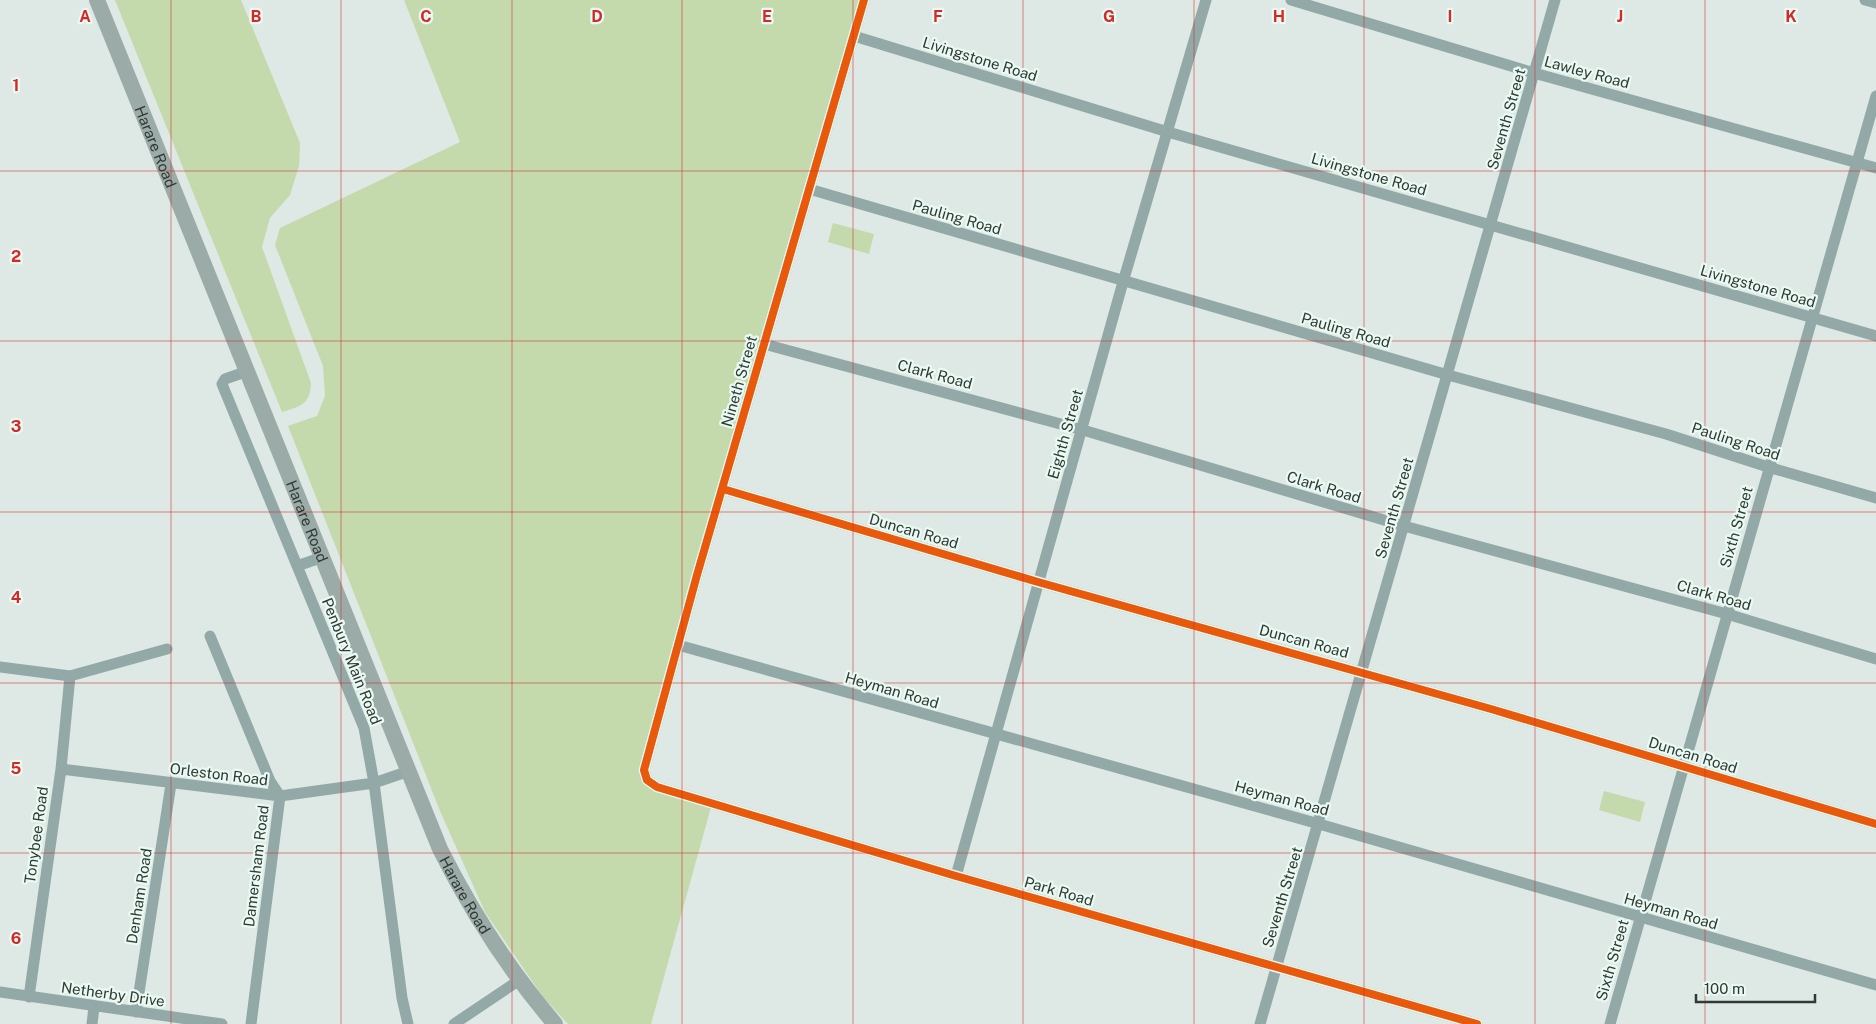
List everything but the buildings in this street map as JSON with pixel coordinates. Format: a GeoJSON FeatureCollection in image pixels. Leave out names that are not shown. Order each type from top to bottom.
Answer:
{"type":"FeatureCollection","features":[{"type":"Feature","properties":{"kind":"highway","name":"Harare Road"},"geometry":{"type":"LineString","coordinates":[[97,0],[440,849],[466,902],[518,981],[555,1024]]}},
{"type":"Feature","properties":{"kind":"street","name":"Nineth Street"},"geometry":{"type":"LineString","coordinates":[[644,770],[764,344],[864,0]]}},
{"type":"Feature","properties":{"kind":"street","name":"Eighth Street"},"geometry":{"type":"LineString","coordinates":[[956,876],[1038,582],[1083,430],[1123,282],[1206,0]]}},
{"type":"Feature","properties":{"kind":"street","name":"Lawley Road"},"geometry":{"type":"LineString","coordinates":[[1291,0],[1534,74],[1876,168]]}},
{"type":"Feature","properties":{"kind":"street","name":"Seventh Street"},"geometry":{"type":"LineString","coordinates":[[1260,1024],[1555,0]]}},
{"type":"Feature","properties":{"kind":"street"},"geometry":{"type":"LineString","coordinates":[[1865,0],[1876,3]]}},
{"type":"Feature","properties":{"kind":"street","name":"Livingstone Road"},"geometry":{"type":"LineString","coordinates":[[854,36],[1168,132],[1876,336]]}},
{"type":"Feature","properties":{"kind":"street","name":"Sixth Street"},"geometry":{"type":"LineString","coordinates":[[1610,1024],[1768,467],[1876,96]]}},
{"type":"Feature","properties":{"kind":"street","name":"Pauling Road"},"geometry":{"type":"LineString","coordinates":[[809,189],[1123,282],[1666,434],[1768,467],[1876,498]]}},
{"type":"Feature","properties":{"kind":"street","name":"Clark Road"},"geometry":{"type":"LineString","coordinates":[[764,344],[1083,430],[1404,526],[1727,614],[1876,659]]}},
{"type":"Feature","properties":{"kind":"street","name":"Penbury Main Road"},"geometry":{"type":"LineString","coordinates":[[248,371],[224,379],[222,384],[364,728],[374,783],[402,998],[408,1024]]}},
{"type":"Feature","properties":{"kind":"street","name":"Duncan Road"},"geometry":{"type":"LineString","coordinates":[[723,489],[1038,582],[1362,672],[1876,824]]}},
{"type":"Feature","properties":{"kind":"street"},"geometry":{"type":"LineString","coordinates":[[297,566],[323,556]]}},
{"type":"Feature","properties":{"kind":"street","name":"Damersham Road"},"geometry":{"type":"LineString","coordinates":[[210,636],[270,781],[280,796],[252,1024]]}},
{"type":"Feature","properties":{"kind":"street","name":"Heyman Road"},"geometry":{"type":"LineString","coordinates":[[678,645],[1319,824],[1876,985]]}},
{"type":"Feature","properties":{"kind":"street"},"geometry":{"type":"LineString","coordinates":[[0,667],[70,676],[167,650]]}},
{"type":"Feature","properties":{"kind":"street","name":"Tonybee Road"},"geometry":{"type":"LineString","coordinates":[[29,997],[61,769],[70,676]]}},
{"type":"Feature","properties":{"kind":"street","name":"Orleston Road"},"geometry":{"type":"LineString","coordinates":[[61,769],[280,796],[374,783],[409,772]]}},
{"type":"Feature","properties":{"kind":"street","name":"Park Road"},"geometry":{"type":"LineString","coordinates":[[644,770],[647,780],[657,787],[956,876],[1477,1024]]}},
{"type":"Feature","properties":{"kind":"street","name":"Denham Road"},"geometry":{"type":"LineString","coordinates":[[136,1012],[171,784]]}},
{"type":"Feature","properties":{"kind":"street"},"geometry":{"type":"LineString","coordinates":[[454,1024],[518,981]]}},
{"type":"Feature","properties":{"kind":"street","name":"Netherby Drive"},"geometry":{"type":"LineString","coordinates":[[0,992],[222,1024]]}},
{"type":"Feature","properties":{"kind":"street"},"geometry":{"type":"LineString","coordinates":[[92,1024],[94,1007]]}},
{"type":"Feature","properties":{"kind":"green space"},"geometry":{"type":"Polygon","coordinates":[[[115,0],[241,0],[300,143],[299,166],[290,195],[270,218],[262,247],[311,383],[309,396],[299,406],[282,412],[115,0]]]}},
{"type":"Feature","properties":{"kind":"green space"},"geometry":{"type":"Polygon","coordinates":[[[404,0],[860,0],[638,771],[649,788],[711,807],[651,1024],[568,1024],[543,997],[485,912],[440,811],[288,426],[317,416],[325,396],[323,366],[275,245],[280,228],[460,142],[404,0]]]}},
{"type":"Feature","properties":{"kind":"green space"},"geometry":{"type":"Polygon","coordinates":[[[833,223],[874,234],[869,254],[828,242],[833,223]]]}},
{"type":"Feature","properties":{"kind":"green space"},"geometry":{"type":"Polygon","coordinates":[[[1604,791],[1645,802],[1640,822],[1599,810],[1604,791]]]}},
{"type":"Feature","properties":{"kind":"cycle path"},"geometry":{"type":"LineString","coordinates":[[864,0],[697,575],[644,770],[647,780],[657,787],[956,876],[1477,1024]]}},
{"type":"Feature","properties":{"kind":"cycle path"},"geometry":{"type":"LineString","coordinates":[[723,489],[1038,582],[1491,709],[1876,824]]}}]}
